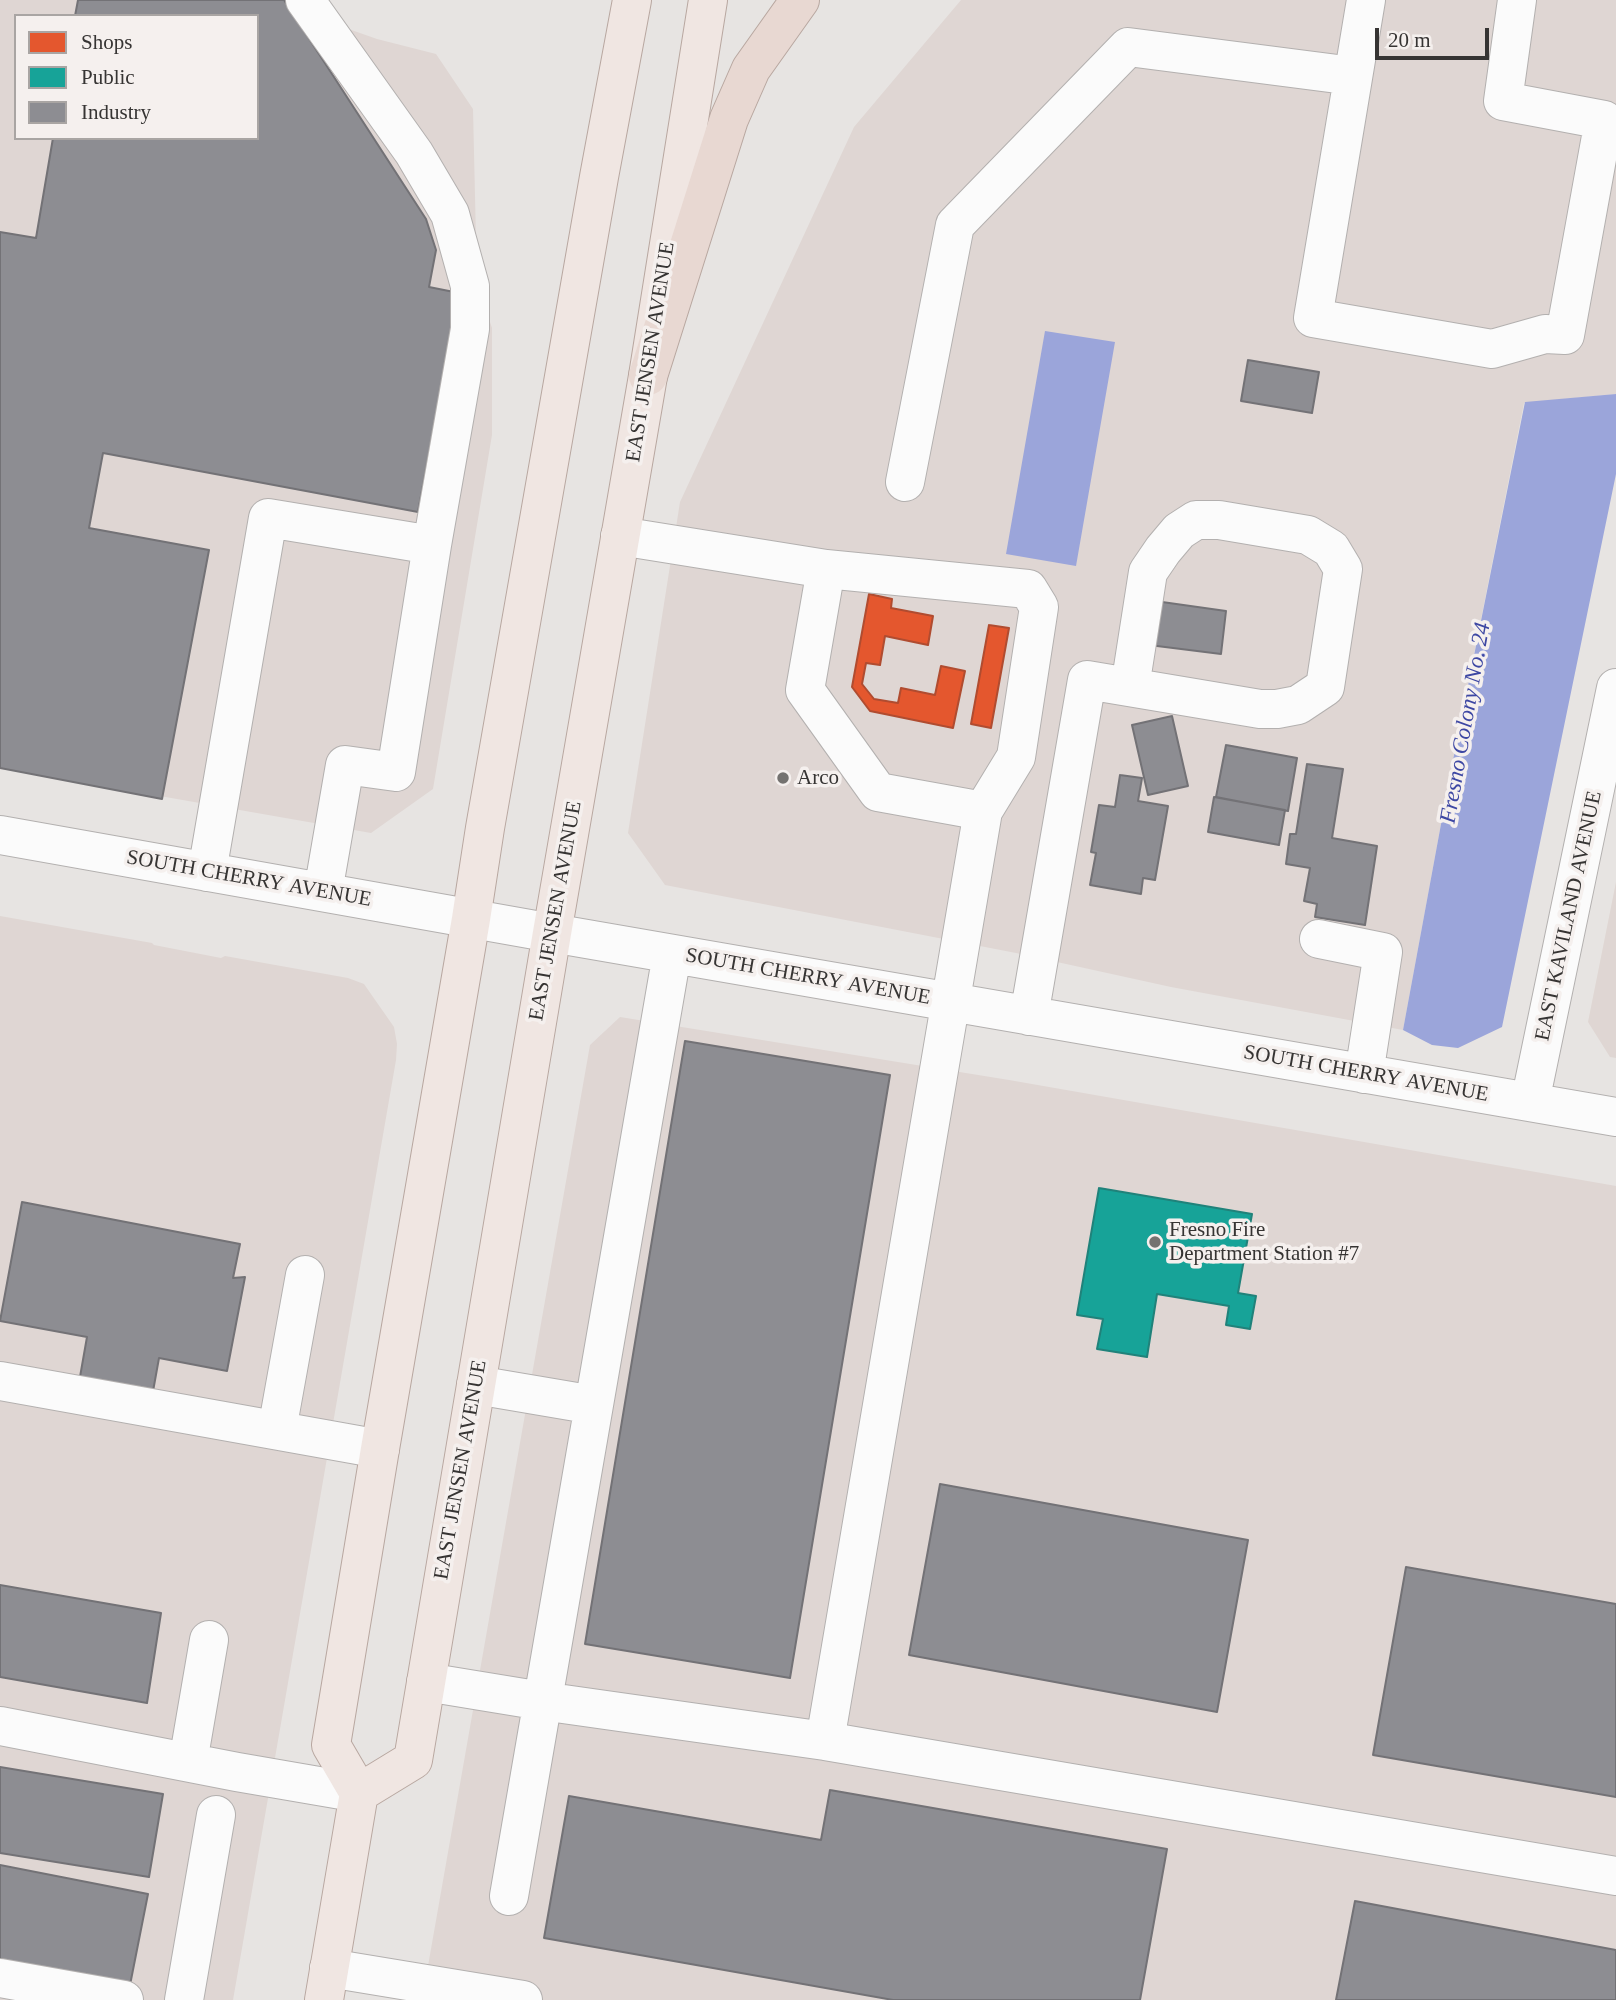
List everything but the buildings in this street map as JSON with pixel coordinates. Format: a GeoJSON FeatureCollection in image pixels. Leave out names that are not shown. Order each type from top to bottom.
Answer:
{"type":"FeatureCollection","features":[{"type":"Feature","properties":{"kind":"highway"},"geometry":{"type":"LineString","coordinates":[[648,376],[729,119],[751,69],[800,0]]}},
{"type":"Feature","properties":{"kind":"main road"},"geometry":{"type":"LineString","coordinates":[[327,1984],[359,1793],[331,1745],[485,828],[632,0]]}},
{"type":"Feature","properties":{"kind":"main road","name":"EAST JENSEN AVENUE"},"geometry":{"type":"LineString","coordinates":[[359,1793],[413,1760],[648,376],[708,0]]}},
{"type":"Feature","properties":{"kind":"street"},"geometry":{"type":"LineString","coordinates":[[305,0],[414,153],[450,214],[470,286],[471,307],[470,329],[396,772],[345,765],[323,892]]}},
{"type":"Feature","properties":{"kind":"street"},"geometry":{"type":"LineString","coordinates":[[1366,0],[1313,318],[1492,349],[1545,334],[1565,335],[1604,120],[1503,101],[1517,0]]}},
{"type":"Feature","properties":{"kind":"street"},"geometry":{"type":"LineString","coordinates":[[905,482],[955,225],[1128,47],[1353,76]]}},
{"type":"Feature","properties":{"kind":"street"},"geometry":{"type":"LineString","coordinates":[[206,872],[268,518],[432,545]]}},
{"type":"Feature","properties":{"kind":"street"},"geometry":{"type":"LineString","coordinates":[[1029,1016],[1087,680],[1260,709],[1298,705],[1325,687],[1343,569],[1331,549],[1308,535],[1219,520],[1196,520],[1179,531],[1148,572],[1130,687]]}},
{"type":"Feature","properties":{"kind":"street"},"geometry":{"type":"LineString","coordinates":[[620,536],[826,569],[1028,589],[1039,607],[1016,757],[983,811],[825,1741]]}},
{"type":"Feature","properties":{"kind":"street"},"geometry":{"type":"LineString","coordinates":[[826,569],[805,690],[878,792],[983,811]]}},
{"type":"Feature","properties":{"kind":"street","name":"EAST KAVILAND AVENUE"},"geometry":{"type":"LineString","coordinates":[[1530,1102],[1610,752],[1616,688]]}},
{"type":"Feature","properties":{"kind":"street","name":"SOUTH CHERRY AVENUE"},"geometry":{"type":"LineString","coordinates":[[0,835],[1616,1117]]}},
{"type":"Feature","properties":{"kind":"street"},"geometry":{"type":"LineString","coordinates":[[1319,939],[1383,952],[1364,1074]]}},
{"type":"Feature","properties":{"kind":"street"},"geometry":{"type":"LineString","coordinates":[[509,1896],[672,954]]}},
{"type":"Feature","properties":{"kind":"street"},"geometry":{"type":"LineString","coordinates":[[277,1430],[305,1275]]}},
{"type":"Feature","properties":{"kind":"street"},"geometry":{"type":"LineString","coordinates":[[0,1381],[380,1449]]}},
{"type":"Feature","properties":{"kind":"street"},"geometry":{"type":"LineString","coordinates":[[476,1385],[594,1405]]}},
{"type":"Feature","properties":{"kind":"street"},"geometry":{"type":"LineString","coordinates":[[188,1762],[209,1640]]}},
{"type":"Feature","properties":{"kind":"street"},"geometry":{"type":"LineString","coordinates":[[426,1682],[825,1741],[1616,1876]]}},
{"type":"Feature","properties":{"kind":"street"},"geometry":{"type":"LineString","coordinates":[[0,1726],[359,1793]]}},
{"type":"Feature","properties":{"kind":"street"},"geometry":{"type":"LineString","coordinates":[[184,2000],[216,1815]]}},
{"type":"Feature","properties":{"kind":"street"},"geometry":{"type":"LineString","coordinates":[[0,1978],[124,2000]]}},
{"type":"Feature","properties":{"kind":"street"},"geometry":{"type":"LineString","coordinates":[[327,1984],[523,2000]]}},
{"type":"Feature","properties":{"kind":"shaded area"},"geometry":{"type":"Polygon","coordinates":[[[0,0],[310,0],[323,20],[377,39],[436,54],[473,109],[477,283],[492,328],[492,435],[433,789],[371,833],[0,768],[0,0]]]}},
{"type":"Feature","properties":{"kind":"shaded area"},"geometry":{"type":"Polygon","coordinates":[[[961,0],[1616,0],[1616,394],[1524,403],[1451,770],[1403,1030],[1171,987],[1016,953],[665,885],[628,833],[680,502],[854,127],[961,0]]]}},
{"type":"Feature","properties":{"kind":"shaded area"},"geometry":{"type":"Polygon","coordinates":[[[1616,882],[1616,1058],[1610,1057],[1588,1022],[1616,882]]]}},
{"type":"Feature","properties":{"kind":"shaded area"},"geometry":{"type":"Polygon","coordinates":[[[0,916],[221,958],[225,956],[348,978],[364,984],[394,1027],[396,1060],[233,2000],[0,2000],[0,916]]]}},
{"type":"Feature","properties":{"kind":"shaded area"},"geometry":{"type":"Polygon","coordinates":[[[620,1017],[1009,1080],[1616,1186],[1616,2000],[422,2000],[590,1045],[620,1017]]]}},
{"type":"Feature","properties":{"kind":"water"},"geometry":{"type":"Polygon","coordinates":[[[1045,331],[1115,342],[1076,566],[1006,554],[1045,331]]]}},
{"type":"Feature","properties":{"kind":"water","name":"Fresno Colony No. 24"},"geometry":{"type":"Polygon","coordinates":[[[1616,394],[1616,474],[1502,1027],[1458,1048],[1432,1045],[1403,1030],[1451,770],[1525,402],[1616,394]]]}},
{"type":"Feature","properties":{"kind":"place","name":"Arco"},"geometry":{"type":"Point","coordinates":[783,778]}},
{"type":"Feature","properties":{"kind":"place","name":"Fresno Fire Department Station #7"},"geometry":{"type":"Point","coordinates":[1155,1242]}}]}
